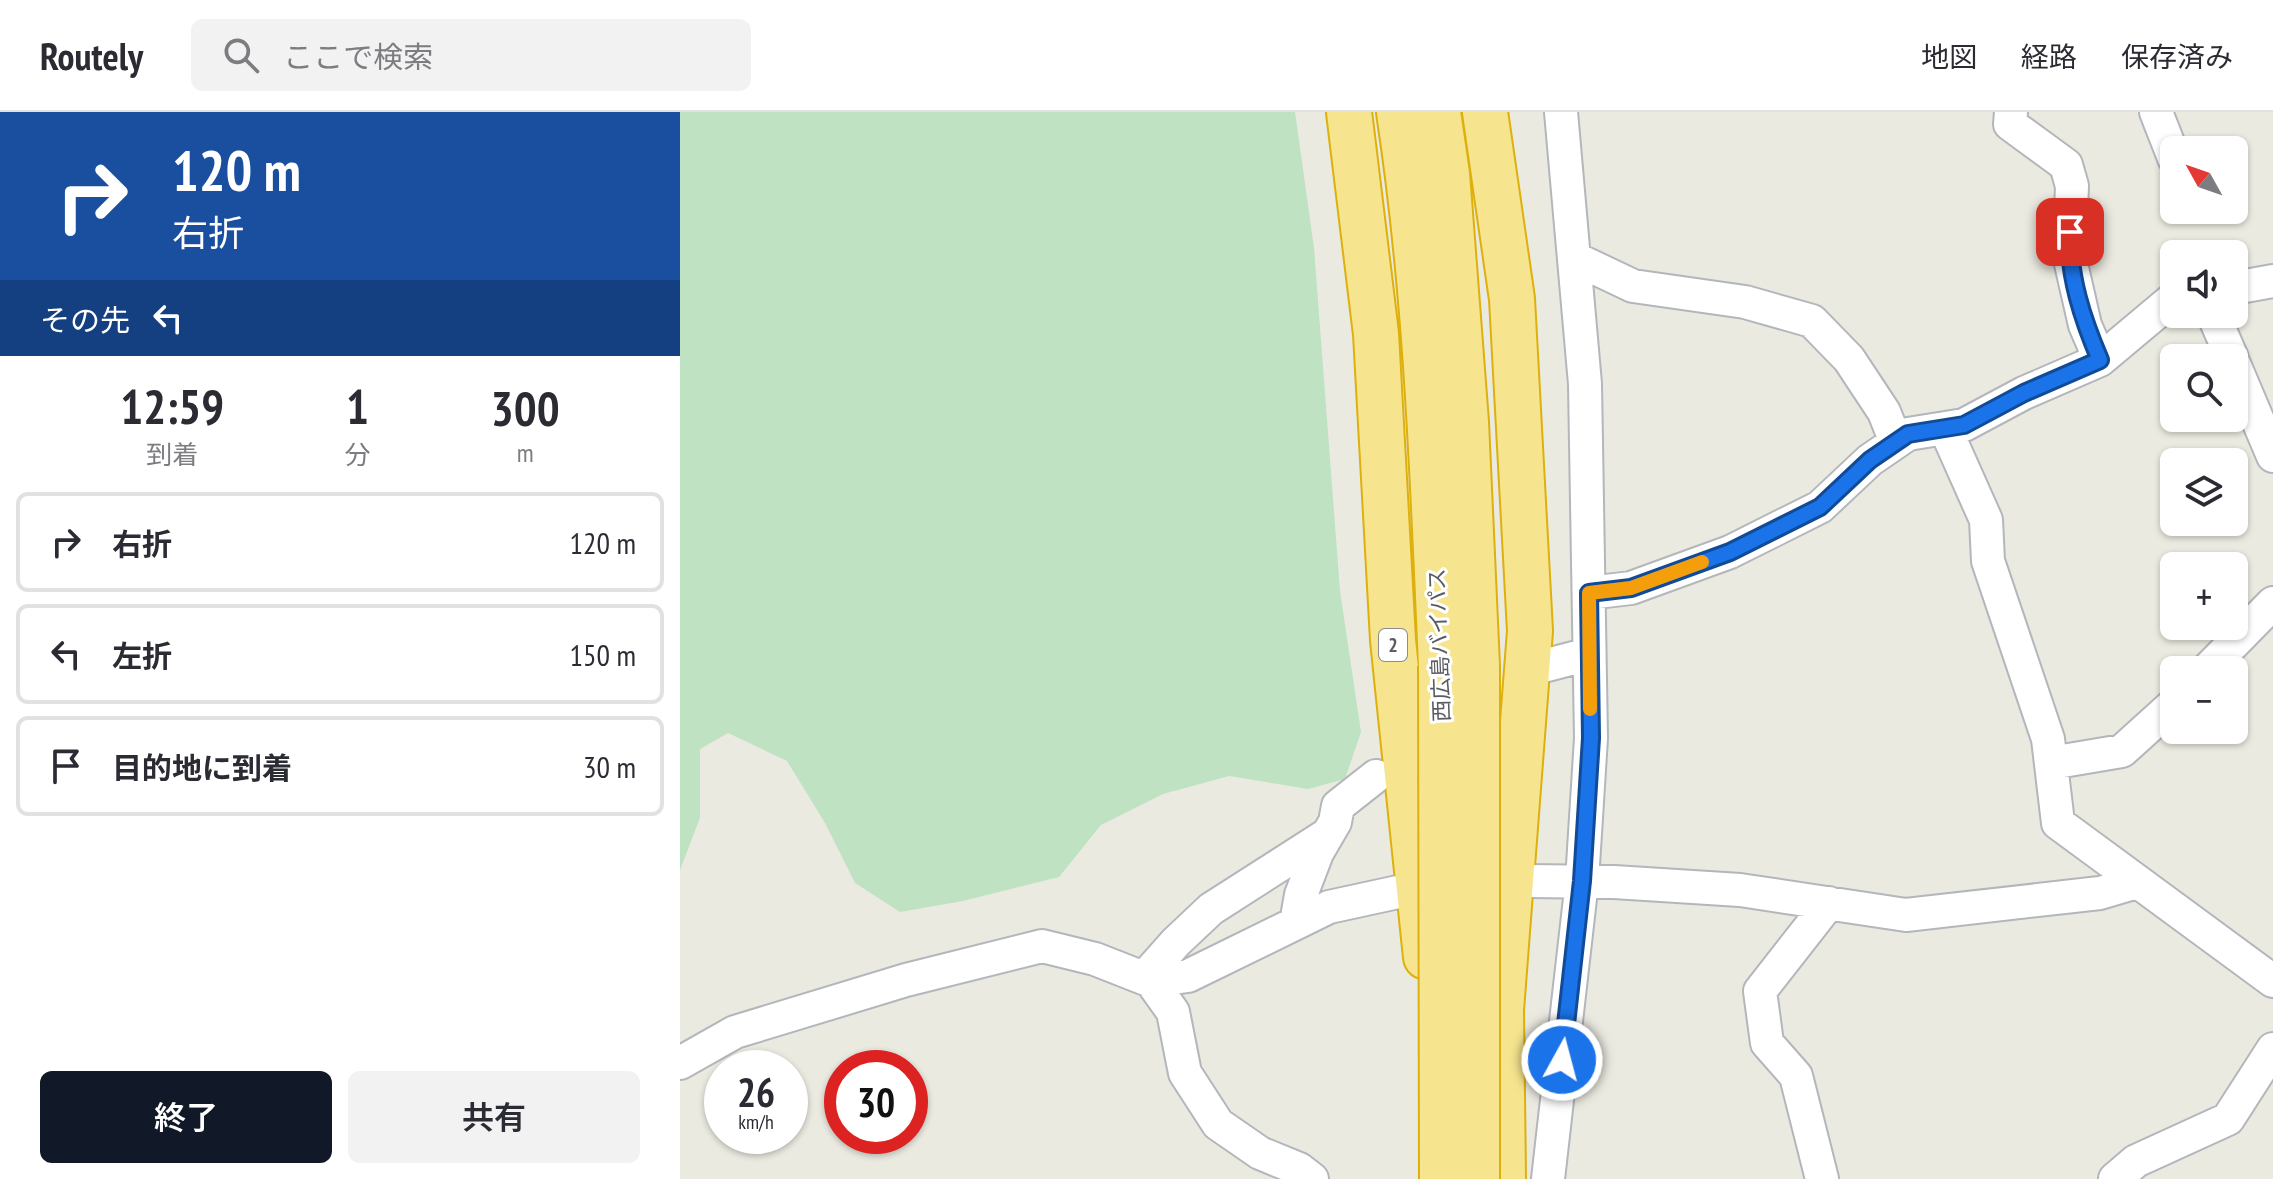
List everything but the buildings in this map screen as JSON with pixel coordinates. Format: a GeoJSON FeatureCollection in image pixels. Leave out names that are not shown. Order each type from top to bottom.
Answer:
{"type":"FeatureCollection","features":[{"type":"Feature","properties":{"kind":"highway","name":"2"},"geometry":{"type":"LineString","coordinates":[[1349,112],[1376,334],[1393,640],[1427,970],[1427,1179]]}},
{"type":"Feature","properties":{"kind":"highway","name":"西広島バイパス"},"geometry":{"type":"LineString","coordinates":[[1399,112],[1410,186],[1431,428],[1459,666],[1477,1179]]}},
{"type":"Feature","properties":{"kind":"highway","name":"西広島バイパス"},"geometry":{"type":"LineString","coordinates":[[1438,112],[1447,174],[1465,407],[1442,1179]]}},
{"type":"Feature","properties":{"kind":"highway"},"geometry":{"type":"LineString","coordinates":[[1485,112],[1512,299],[1530,631],[1501,1010],[1503,1179]]}},
{"type":"Feature","properties":{"kind":"street"},"geometry":{"type":"LineString","coordinates":[[1548,1179],[1582,881],[1591,738],[1585,384],[1561,112]]}},
{"type":"Feature","properties":{"kind":"street"},"geometry":{"type":"LineString","coordinates":[[2011,112],[2010,124],[2066,165],[2072,186],[2069,255],[2085,325],[2100,360]]}},
{"type":"Feature","properties":{"kind":"street"},"geometry":{"type":"LineString","coordinates":[[2156,112],[2165,136]]}},
{"type":"Feature","properties":{"kind":"street"},"geometry":{"type":"LineString","coordinates":[[1574,258],[1633,286],[1745,302],[1812,321],[1849,359],[1884,412],[1896,442]]}},
{"type":"Feature","properties":{"kind":"street"},"geometry":{"type":"LineString","coordinates":[[2248,285],[2273,281]]}},
{"type":"Feature","properties":{"kind":"street"},"geometry":{"type":"LineString","coordinates":[[1589,593],[1631,588],[1730,552],[1820,507],[1870,460],[1908,434],[1964,425],[2024,393],[2100,360],[2160,310]]}},
{"type":"Feature","properties":{"kind":"street"},"geometry":{"type":"LineString","coordinates":[[2248,397],[2273,456]]}},
{"type":"Feature","properties":{"kind":"street"},"geometry":{"type":"LineString","coordinates":[[1945,428],[1986,520],[1988,561],[2048,739],[2058,823],[2273,981]]}},
{"type":"Feature","properties":{"kind":"street"},"geometry":{"type":"LineString","coordinates":[[2221,656],[2273,603]]}},
{"type":"Feature","properties":{"kind":"street"},"geometry":{"type":"LineString","coordinates":[[1547,665],[1589,654]]}},
{"type":"Feature","properties":{"kind":"street"},"geometry":{"type":"LineString","coordinates":[[2051,763],[2122,751],[2160,717]]}},
{"type":"Feature","properties":{"kind":"street"},"geometry":{"type":"LineString","coordinates":[[1296,923],[1301,895],[1325,836],[1335,822],[1338,806],[1376,776]]}},
{"type":"Feature","properties":{"kind":"street"},"geometry":{"type":"LineString","coordinates":[[1148,980],[1176,942],[1211,909],[1325,836]]}},
{"type":"Feature","properties":{"kind":"street"},"geometry":{"type":"LineString","coordinates":[[1528,881],[1740,890],[1906,915],[2100,893],[2137,882]]}},
{"type":"Feature","properties":{"kind":"street"},"geometry":{"type":"LineString","coordinates":[[680,1063],[735,1032],[906,980],[1042,946],[1095,959],[1148,980],[1188,976],[1329,907],[1398,892]]}},
{"type":"Feature","properties":{"kind":"street"},"geometry":{"type":"LineString","coordinates":[[1822,1179],[1796,1076],[1767,1043],[1760,991],[1829,903]]}},
{"type":"Feature","properties":{"kind":"street"},"geometry":{"type":"LineString","coordinates":[[1148,980],[1173,1012],[1185,1073],[1218,1124],[1260,1153],[1299,1169],[1312,1179]]}},
{"type":"Feature","properties":{"kind":"street"},"geometry":{"type":"LineString","coordinates":[[2115,1179],[2136,1161],[2228,1119],[2273,1049]]}},
{"type":"Feature","properties":{"kind":"green space"},"geometry":{"type":"Polygon","coordinates":[[[680,112],[1295,112],[1314,248],[1340,591],[1361,732],[1345,779],[1308,789],[1229,776],[1163,794],[1101,825],[1059,877],[963,901],[900,912],[855,883],[825,823],[787,761],[728,733],[700,749],[700,818],[680,870],[680,112]]]}},
{"type":"Feature","properties":{"kind":"slow traffic"},"geometry":{"type":"LineString","coordinates":[[1590,709],[1589,593],[1631,588],[1702,562]]}},
{"type":"Feature","properties":{"kind":"route"},"geometry":{"type":"LineString","coordinates":[[1562,1060],[1582,881],[1591,738],[1589,593],[1631,588],[1730,552],[1820,507],[1870,460],[1908,434],[1964,425],[2024,393],[2100,360],[2085,325],[2069,255],[2070,232]]}}]}
